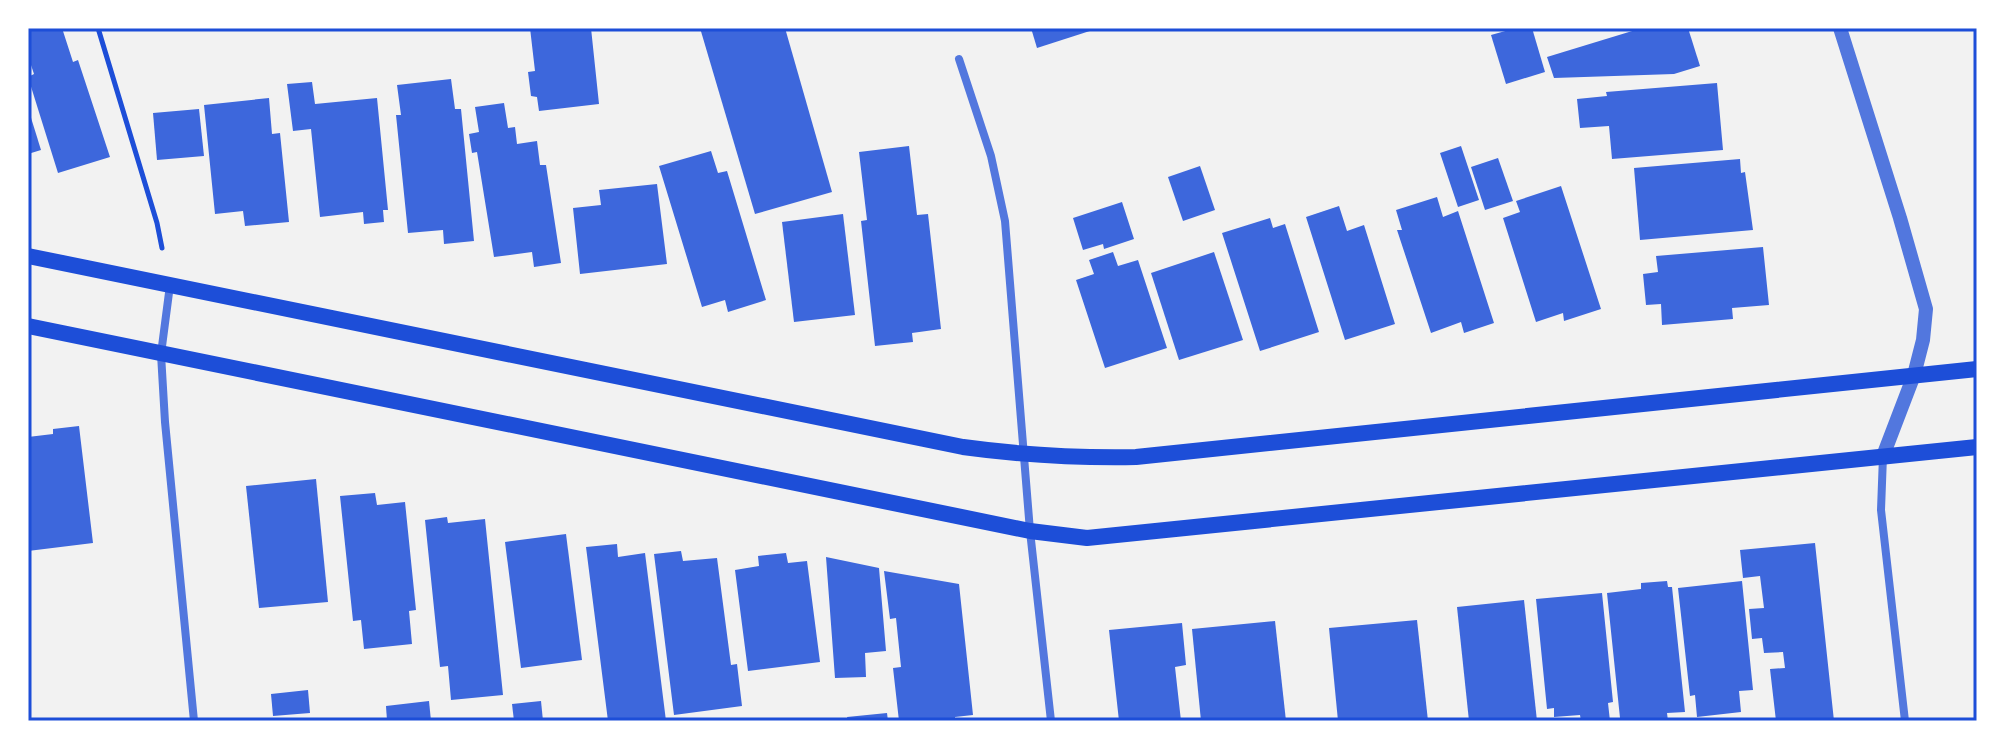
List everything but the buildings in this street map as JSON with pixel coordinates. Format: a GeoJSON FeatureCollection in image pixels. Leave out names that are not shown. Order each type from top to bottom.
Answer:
{"type":"FeatureCollection","features":[{"type":"Feature","properties":{"kind":"main road"},"geometry":{"type":"LineString","coordinates":[[28,256],[932,440],[1023,455],[1136,457],[1977,369]]}},
{"type":"Feature","properties":{"kind":"main road"},"geometry":{"type":"LineString","coordinates":[[28,326],[1030,531],[1087,538],[1977,447]]}},
{"type":"Feature","properties":{"kind":"street"},"geometry":{"type":"LineString","coordinates":[[1840,28],[1926,309],[1923,340],[1914,375],[1883,456],[1881,510],[1905,721]]}},
{"type":"Feature","properties":{"kind":"street"},"geometry":{"type":"LineString","coordinates":[[959,59],[991,156],[1005,221],[1023,455],[1051,721]]}},
{"type":"Feature","properties":{"kind":"street"},"geometry":{"type":"LineString","coordinates":[[170,285],[161,354],[166,438],[194,721]]}},
{"type":"Feature","properties":{"kind":"path"},"geometry":{"type":"LineString","coordinates":[[98,28],[157,223],[170,285]]}}]}
